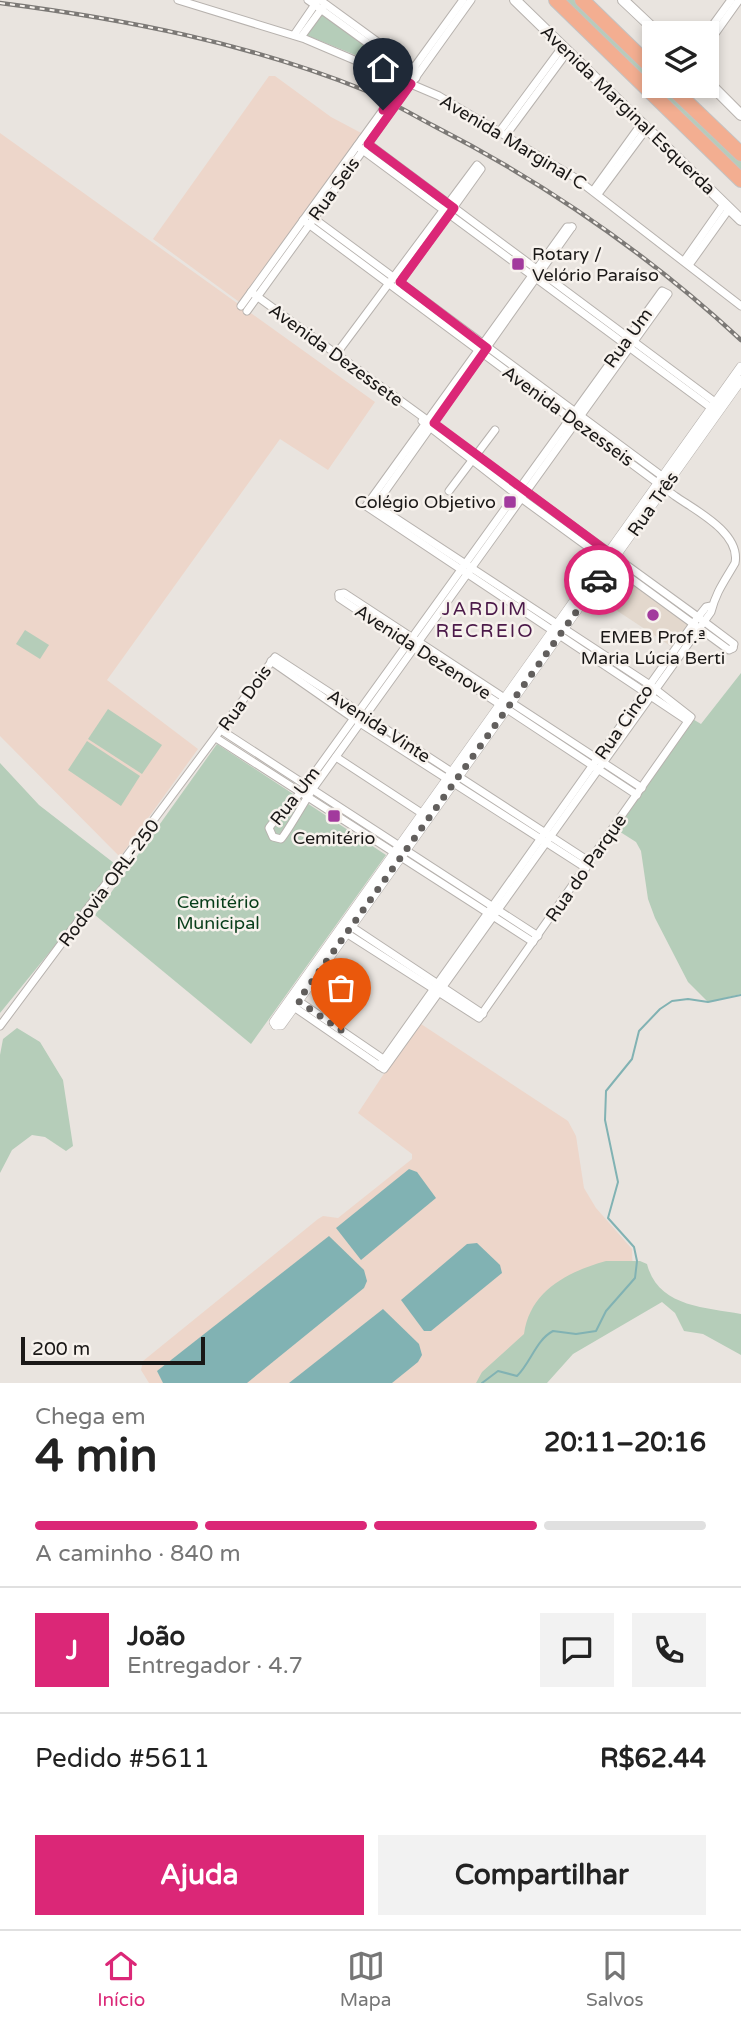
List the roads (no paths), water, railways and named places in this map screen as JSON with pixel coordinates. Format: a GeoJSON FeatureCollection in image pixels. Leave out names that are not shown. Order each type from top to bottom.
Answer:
{"type":"FeatureCollection","features":[{"type":"Feature","properties":{"kind":"highway"},"geometry":{"type":"LineString","coordinates":[[556,0],[741,180]]}},
{"type":"Feature","properties":{"kind":"highway"},"geometry":{"type":"LineString","coordinates":[[582,0],[642,58]]}},
{"type":"Feature","properties":{"kind":"highway"},"geometry":{"type":"LineString","coordinates":[[682,98],[741,155]]}},
{"type":"Feature","properties":{"kind":"main road","name":"Avenida Marginal Esquerda"},"geometry":{"type":"LineString","coordinates":[[515,0],[741,220]]}},
{"type":"Feature","properties":{"kind":"main road"},"geometry":{"type":"LineString","coordinates":[[623,0],[645,21]]}},
{"type":"Feature","properties":{"kind":"main road"},"geometry":{"type":"LineString","coordinates":[[719,93],[741,115]]}},
{"type":"Feature","properties":{"kind":"street","name":"Rua Seis"},"geometry":{"type":"LineString","coordinates":[[244,309],[400,93],[463,0]]}},
{"type":"Feature","properties":{"kind":"street","name":"Rua Seis"},"geometry":{"type":"LineString","coordinates":[[412,76],[471,0]]}},
{"type":"Feature","properties":{"kind":"street"},"geometry":{"type":"LineString","coordinates":[[716,21],[731,0]]}},
{"type":"Feature","properties":{"kind":"street"},"geometry":{"type":"LineString","coordinates":[[719,28],[739,0]]}},
{"type":"Feature","properties":{"kind":"street","name":"Avenida Marginal C"},"geometry":{"type":"LineString","coordinates":[[187,1],[412,76],[596,192],[741,306]]}},
{"type":"Feature","properties":{"kind":"street"},"geometry":{"type":"LineString","coordinates":[[298,36],[319,3],[412,76]]}},
{"type":"Feature","properties":{"kind":"street"},"geometry":{"type":"LineString","coordinates":[[503,133],[565,48]]}},
{"type":"Feature","properties":{"kind":"street"},"geometry":{"type":"LineString","coordinates":[[596,192],[644,125]]}},
{"type":"Feature","properties":{"kind":"street"},"geometry":{"type":"LineString","coordinates":[[363,145],[717,408]]}},
{"type":"Feature","properties":{"kind":"street"},"geometry":{"type":"LineString","coordinates":[[337,353],[395,283],[473,174]]}},
{"type":"Feature","properties":{"kind":"street"},"geometry":{"type":"LineString","coordinates":[[686,263],[727,207]]}},
{"type":"Feature","properties":{"kind":"street","name":"Avenida Dezesseis"},"geometry":{"type":"LineString","coordinates":[[309,219],[664,482],[736,540],[739,550],[736,561],[711,606]]}},
{"type":"Feature","properties":{"kind":"street"},"geometry":{"type":"LineString","coordinates":[[537,274],[567,227],[571,226],[572,230],[427,423],[371,506],[651,690]]}},
{"type":"Feature","properties":{"kind":"street","name":"Rua Um"},"geometry":{"type":"LineString","coordinates":[[309,788],[465,568],[629,343],[668,294],[666,291],[662,291],[629,343]]}},
{"type":"Feature","properties":{"kind":"street","name":"Avenida Dezessete"},"geometry":{"type":"LineString","coordinates":[[256,292],[337,353],[341,360],[699,622]]}},
{"type":"Feature","properties":{"kind":"street","name":"Rua Três"},"geometry":{"type":"LineString","coordinates":[[717,408],[741,367]]}},
{"type":"Feature","properties":{"kind":"street","name":"Rua Três"},"geometry":{"type":"LineString","coordinates":[[293,1001],[717,408],[741,380]]}},
{"type":"Feature","properties":{"kind":"street"},"geometry":{"type":"LineString","coordinates":[[449,491],[495,430]]}},
{"type":"Feature","properties":{"kind":"street","name":"Avenida Dezenove"},"geometry":{"type":"LineString","coordinates":[[413,642],[344,593],[339,594],[339,598],[506,702],[639,792]]}},
{"type":"Feature","properties":{"kind":"street","name":"Rua Cinco"},"geometry":{"type":"LineString","coordinates":[[293,1001],[384,1065],[699,622],[711,612],[711,606]]}},
{"type":"Feature","properties":{"kind":"street","name":"Avenida Vinte"},"geometry":{"type":"LineString","coordinates":[[273,660],[588,865]]}},
{"type":"Feature","properties":{"kind":"street","name":"Rua Dois"},"geometry":{"type":"LineString","coordinates":[[215,737],[273,660]]}},
{"type":"Feature","properties":{"kind":"street","name":"Rua do Parque"},"geometry":{"type":"LineString","coordinates":[[438,989],[481,1016],[536,939],[690,719],[651,690]]}},
{"type":"Feature","properties":{"kind":"street","name":"Rua Um"},"geometry":{"type":"LineString","coordinates":[[303,795],[286,835],[281,839],[273,837],[270,825],[281,818],[336,757],[359,718]]}},
{"type":"Feature","properties":{"kind":"street"},"geometry":{"type":"LineString","coordinates":[[221,730],[536,939]]}},
{"type":"Feature","properties":{"kind":"street"},"geometry":{"type":"LineString","coordinates":[[215,737],[303,795],[400,851]]}},
{"type":"Feature","properties":{"kind":"street","name":"Rodovia ORL-250"},"geometry":{"type":"LineString","coordinates":[[0,1026],[215,737]]}},
{"type":"Feature","properties":{"kind":"street"},"geometry":{"type":"LineString","coordinates":[[336,757],[425,816]]}},
{"type":"Feature","properties":{"kind":"street"},"geometry":{"type":"LineString","coordinates":[[345,927],[438,989]]}},
{"type":"Feature","properties":{"kind":"water"},"geometry":{"type":"Polygon","coordinates":[[[409,1169],[417,1172],[436,1198],[361,1260],[336,1228],[409,1169]]]}},
{"type":"Feature","properties":{"kind":"water"},"geometry":{"type":"Polygon","coordinates":[[[329,1236],[364,1270],[367,1281],[364,1288],[247,1383],[163,1383],[157,1371],[329,1236]]]}},
{"type":"Feature","properties":{"kind":"water"},"geometry":{"type":"Polygon","coordinates":[[[477,1243],[500,1265],[502,1273],[431,1331],[424,1331],[401,1300],[467,1244],[477,1243]]]}},
{"type":"Feature","properties":{"kind":"water"},"geometry":{"type":"Polygon","coordinates":[[[383,1309],[419,1344],[422,1355],[418,1362],[392,1383],[289,1383],[383,1309]]]}},
{"type":"Feature","properties":{"kind":"waterway"},"geometry":{"type":"LineString","coordinates":[[482,1383],[498,1371],[517,1376],[542,1340],[553,1331],[576,1334],[596,1331],[606,1311],[635,1278],[637,1261],[634,1247],[608,1218],[618,1182],[605,1120],[606,1091],[632,1059],[639,1031],[660,1009],[672,1001],[688,999],[708,1002],[741,995]]}},
{"type":"Feature","properties":{"kind":"railway"},"geometry":{"type":"LineString","coordinates":[[0,3],[139,25],[231,46],[320,73],[373,94],[476,148],[595,222],[670,278],[741,340]]}},
{"type":"Feature","properties":{"kind":"place","name":"Rotary / Velório Paraíso"},"geometry":{"type":"Point","coordinates":[518,264]}},
{"type":"Feature","properties":{"kind":"place","name":"Colégio Objetivo"},"geometry":{"type":"Point","coordinates":[510,502]}},
{"type":"Feature","properties":{"kind":"place","name":"EMEB Prof.ª Maria Lúcia Berti"},"geometry":{"type":"Point","coordinates":[653,615]}},
{"type":"Feature","properties":{"kind":"place","name":"Cemitério"},"geometry":{"type":"Point","coordinates":[334,816]}},
{"type":"Feature","properties":{"kind":"district","name":"JARDIM RECREIO"},"geometry":{"type":"Point","coordinates":[485,619]}},
{"type":"Feature","properties":{"kind":"park label","name":"Cemitério Municipal"},"geometry":{"type":"Point","coordinates":[218,912]}}]}
